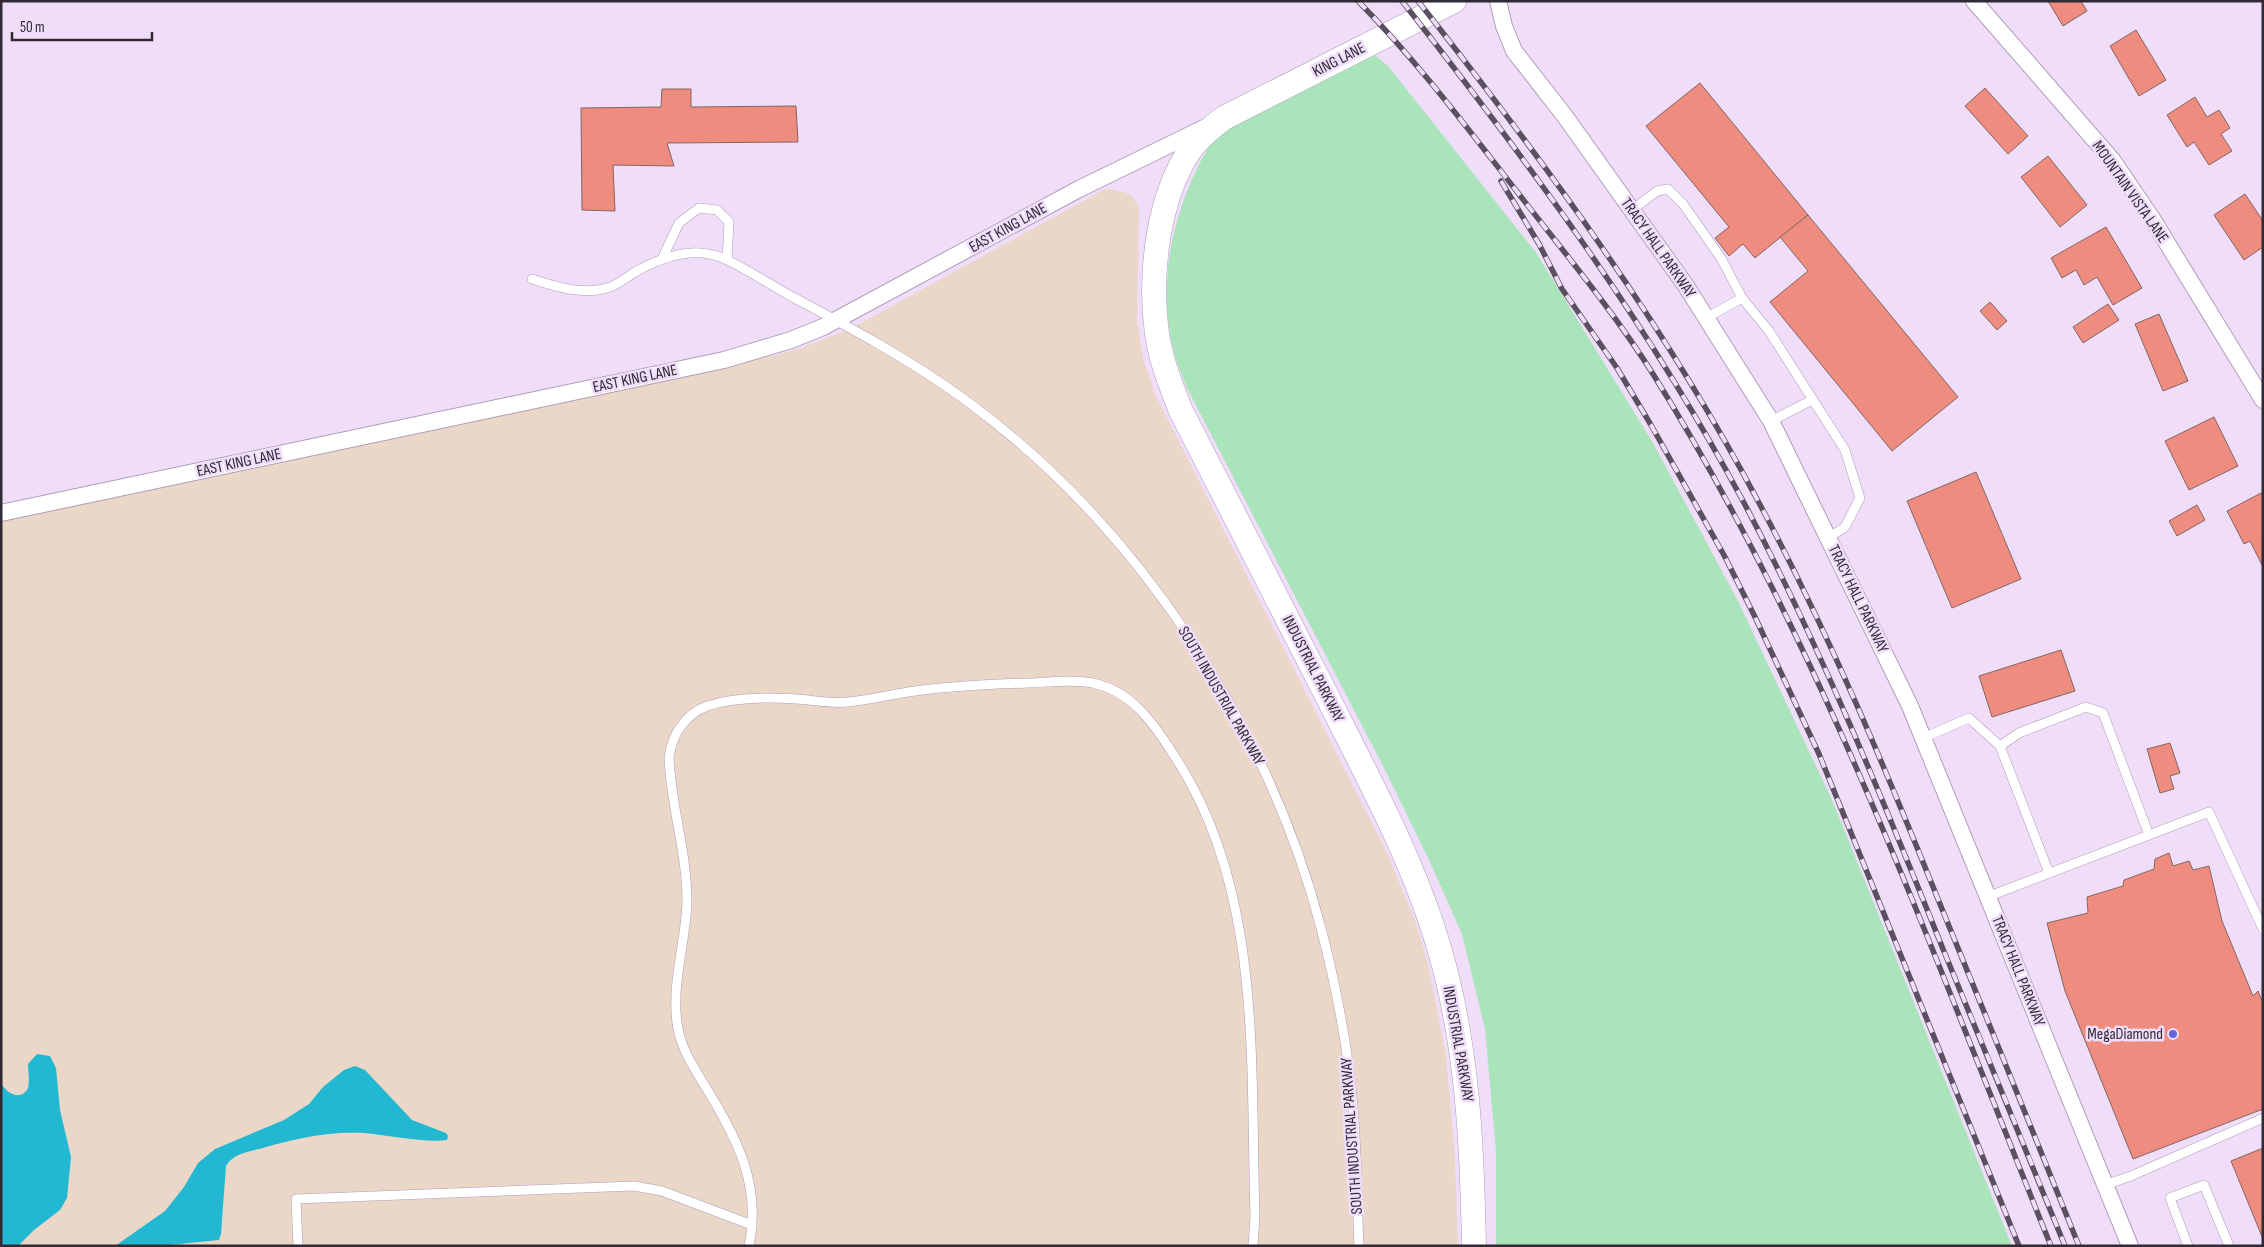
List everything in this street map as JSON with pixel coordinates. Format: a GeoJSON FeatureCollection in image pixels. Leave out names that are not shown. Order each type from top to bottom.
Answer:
{"type":"FeatureCollection","features":[{"type":"Feature","properties":{"kind":"street","name":"KING LANE"},"geometry":{"type":"LineString","coordinates":[[1224,118],[1454,1]]}},
{"type":"Feature","properties":{"kind":"street","name":"TRACY HALL PARKWAY"},"geometry":{"type":"LineString","coordinates":[[1498,1],[1504,26],[1514,51],[1564,115],[1686,286],[1771,421],[1910,706],[2130,1246]]}},
{"type":"Feature","properties":{"kind":"street","name":"MOUNTAIN VISTA LANE"},"geometry":{"type":"LineString","coordinates":[[1974,1],[2113,161],[2153,220],[2263,400]]}},
{"type":"Feature","properties":{"kind":"street","name":"EAST KING LANE"},"geometry":{"type":"LineString","coordinates":[[1,513],[724,360],[791,340],[837,320],[1079,190],[1224,118]]}},
{"type":"Feature","properties":{"kind":"street","name":"INDUSTRIAL PARKWAY"},"geometry":{"type":"LineString","coordinates":[[1224,118],[1203,135],[1186,157],[1174,181],[1164,214],[1156,257],[1154,283],[1158,336],[1163,362],[1181,411],[1394,827],[1428,911],[1451,995],[1465,1075],[1472,1150],[1474,1246]]}},
{"type":"Feature","properties":{"kind":"lane"},"geometry":{"type":"LineString","coordinates":[[1632,210],[1657,191],[1668,188],[1683,204],[1721,258],[1742,298],[1769,331],[1845,450],[1860,498],[1845,526],[1828,538]]}},
{"type":"Feature","properties":{"kind":"lane"},"geometry":{"type":"LineString","coordinates":[[532,279],[562,289],[610,287],[663,257],[679,223],[699,208],[717,210],[729,222],[728,260]]}},
{"type":"Feature","properties":{"kind":"lane","name":"SOUTH INDUSTRIAL PARKWAY"},"geometry":{"type":"LineString","coordinates":[[663,257],[700,253],[728,260],[913,364],[967,401],[1025,449],[1079,501],[1159,594],[1211,672],[1260,762],[1296,848],[1311,892],[1330,964],[1353,1103],[1359,1246]]}},
{"type":"Feature","properties":{"kind":"lane"},"geometry":{"type":"LineString","coordinates":[[1706,318],[1742,298]]}},
{"type":"Feature","properties":{"kind":"lane"},"geometry":{"type":"LineString","coordinates":[[1771,421],[1812,400]]}},
{"type":"Feature","properties":{"kind":"lane"},"geometry":{"type":"LineString","coordinates":[[750,1246],[752,1225],[751,1196],[744,1158],[728,1124],[685,1053],[678,1029],[676,1004],[685,922],[687,883],[669,758],[679,728],[697,711],[708,706],[752,699],[778,698],[848,702],[918,691],[970,686],[1072,681],[1105,687],[1138,708],[1182,767],[1197,793],[1219,845],[1227,872],[1240,937],[1249,1011],[1255,1216],[1253,1246]]}},
{"type":"Feature","properties":{"kind":"lane"},"geometry":{"type":"LineString","coordinates":[[2000,746],[2019,733],[2086,707],[2102,713],[2149,836]]}},
{"type":"Feature","properties":{"kind":"lane"},"geometry":{"type":"LineString","coordinates":[[1922,738],[1969,718],[2000,746],[2050,873]]}},
{"type":"Feature","properties":{"kind":"lane"},"geometry":{"type":"LineString","coordinates":[[1987,897],[2209,812],[2263,929]]}},
{"type":"Feature","properties":{"kind":"lane"},"geometry":{"type":"LineString","coordinates":[[2105,1185],[2131,1176],[2263,1118]]}},
{"type":"Feature","properties":{"kind":"lane"},"geometry":{"type":"LineString","coordinates":[[2188,1246],[2170,1198],[2204,1185],[2228,1246]]}},
{"type":"Feature","properties":{"kind":"lane"},"geometry":{"type":"LineString","coordinates":[[298,1246],[296,1199],[634,1186],[662,1191],[752,1225]]}},
{"type":"Feature","properties":{"kind":"shaded area"},"geometry":{"type":"Polygon","coordinates":[[[1107,188],[1130,194],[1139,207],[1137,319],[1143,358],[1156,396],[1388,855],[1416,923],[1428,964],[1446,1055],[1455,1157],[1458,1246],[1,1246],[1,521],[776,355],[804,347],[852,328],[1107,188]]]}},
{"type":"Feature","properties":{"kind":"green space"},"geometry":{"type":"Polygon","coordinates":[[[1371,52],[1388,66],[1537,254],[1653,443],[1737,599],[1833,802],[2012,1246],[1496,1246],[1496,1151],[1485,1029],[1462,934],[1430,862],[1384,768],[1187,388],[1175,356],[1169,324],[1168,268],[1172,240],[1189,186],[1215,136],[1371,52]]]}},
{"type":"Feature","properties":{"kind":"water"},"geometry":{"type":"Polygon","coordinates":[[[37,1054],[50,1056],[56,1068],[60,1110],[71,1157],[67,1198],[60,1210],[34,1230],[18,1246],[1,1246],[1,1082],[6,1090],[13,1094],[21,1095],[25,1092],[29,1085],[28,1064],[37,1054]]]}},
{"type":"Feature","properties":{"kind":"water"},"geometry":{"type":"Polygon","coordinates":[[[355,1066],[365,1070],[412,1120],[446,1133],[448,1136],[447,1140],[418,1140],[364,1133],[337,1133],[298,1139],[245,1153],[236,1156],[226,1166],[219,1240],[160,1246],[115,1246],[165,1211],[184,1187],[198,1163],[215,1149],[284,1120],[309,1104],[323,1087],[344,1070],[355,1066]]]}},
{"type":"Feature","properties":{"kind":"building"},"geometry":{"type":"Polygon","coordinates":[[[2048,1],[2081,1],[2087,11],[2063,26],[2048,1]]]}},
{"type":"Feature","properties":{"kind":"building"},"geometry":{"type":"Polygon","coordinates":[[[2136,30],[2166,80],[2139,96],[2110,46],[2136,30]]]}},
{"type":"Feature","properties":{"kind":"building"},"geometry":{"type":"Polygon","coordinates":[[[1700,83],[1808,215],[1755,258],[1743,244],[1729,256],[1715,238],[1729,227],[1646,126],[1700,83]]]}},
{"type":"Feature","properties":{"kind":"building"},"geometry":{"type":"Polygon","coordinates":[[[1985,88],[2028,136],[2008,154],[1965,106],[1985,88]]]}},
{"type":"Feature","properties":{"kind":"building"},"geometry":{"type":"Polygon","coordinates":[[[662,89],[691,89],[691,107],[796,106],[798,142],[667,143],[674,166],[613,165],[615,211],[582,210],[581,108],[661,107],[662,89]]]}},
{"type":"Feature","properties":{"kind":"building"},"geometry":{"type":"Polygon","coordinates":[[[2195,97],[2207,117],[2219,110],[2230,128],[2221,134],[2232,151],[2209,165],[2194,142],[2187,147],[2167,115],[2195,97]]]}},
{"type":"Feature","properties":{"kind":"building"},"geometry":{"type":"Polygon","coordinates":[[[2048,156],[2087,205],[2060,227],[2021,177],[2048,156]]]}},
{"type":"Feature","properties":{"kind":"building"},"geometry":{"type":"Polygon","coordinates":[[[2245,194],[2263,221],[2263,247],[2244,260],[2214,215],[2245,194]]]}},
{"type":"Feature","properties":{"kind":"building"},"geometry":{"type":"Polygon","coordinates":[[[1808,215],[1958,397],[1892,451],[1770,302],[1808,271],[1780,237],[1808,215]]]}},
{"type":"Feature","properties":{"kind":"building"},"geometry":{"type":"Polygon","coordinates":[[[2106,227],[2142,288],[2113,305],[2097,277],[2084,285],[2076,270],[2062,278],[2051,258],[2106,227]]]}},
{"type":"Feature","properties":{"kind":"building"},"geometry":{"type":"Polygon","coordinates":[[[1990,302],[2007,321],[1997,330],[1980,311],[1990,302]]]}},
{"type":"Feature","properties":{"kind":"building"},"geometry":{"type":"Polygon","coordinates":[[[2108,304],[2119,320],[2083,343],[2073,327],[2108,304]]]}},
{"type":"Feature","properties":{"kind":"building"},"geometry":{"type":"Polygon","coordinates":[[[2159,314],[2188,381],[2163,391],[2135,324],[2159,314]]]}},
{"type":"Feature","properties":{"kind":"building"},"geometry":{"type":"Polygon","coordinates":[[[2214,417],[2238,466],[2189,490],[2165,441],[2214,417]]]}},
{"type":"Feature","properties":{"kind":"building"},"geometry":{"type":"Polygon","coordinates":[[[1976,472],[2021,579],[1952,608],[1907,501],[1976,472]]]}},
{"type":"Feature","properties":{"kind":"building"},"geometry":{"type":"Polygon","coordinates":[[[2261,493],[2263,496],[2262,565],[2250,541],[2244,544],[2227,511],[2261,493]]]}},
{"type":"Feature","properties":{"kind":"building"},"geometry":{"type":"Polygon","coordinates":[[[2197,505],[2205,520],[2177,536],[2169,521],[2197,505]]]}},
{"type":"Feature","properties":{"kind":"building"},"geometry":{"type":"Polygon","coordinates":[[[2061,650],[2075,691],[1992,717],[1979,676],[2061,650]]]}},
{"type":"Feature","properties":{"kind":"building"},"geometry":{"type":"Polygon","coordinates":[[[2170,743],[2180,773],[2170,776],[2174,789],[2160,793],[2147,749],[2170,743]]]}},
{"type":"Feature","properties":{"kind":"building","name":"MegaDiamond"},"geometry":{"type":"Polygon","coordinates":[[[2169,853],[2173,866],[2189,861],[2193,870],[2209,866],[2222,921],[2253,996],[2258,991],[2263,1003],[2263,1109],[2133,1159],[2065,991],[2047,923],[2088,913],[2087,897],[2123,886],[2124,880],[2154,869],[2155,859],[2169,853]]]}},
{"type":"Feature","properties":{"kind":"building"},"geometry":{"type":"Polygon","coordinates":[[[2263,1148],[2263,1239],[2231,1161],[2263,1148]]]}},
{"type":"Feature","properties":{"kind":"railway"},"geometry":{"type":"LineString","coordinates":[[1358,1],[1440,93],[1604,303],[1653,374],[1714,477],[1770,583],[1822,691],[1871,801],[2051,1246]]}},
{"type":"Feature","properties":{"kind":"railway"},"geometry":{"type":"LineString","coordinates":[[1402,1],[1540,182],[1626,306],[1667,370],[1743,501],[1798,611],[1849,722],[2065,1246]]}},
{"type":"Feature","properties":{"kind":"railway"},"geometry":{"type":"LineString","coordinates":[[1418,1],[1555,182],[1642,306],[1721,435],[1758,501],[1809,601],[1856,702],[2079,1246]]}},
{"type":"Feature","properties":{"kind":"railway"},"geometry":{"type":"LineString","coordinates":[[1501,181],[1539,244],[1562,289],[1617,368],[1651,425],[1725,557],[1755,617],[1819,754],[2019,1246]]}},
{"type":"Feature","properties":{"kind":"place","name":"MegaDiamond"},"geometry":{"type":"Point","coordinates":[2173,1034]}}]}
